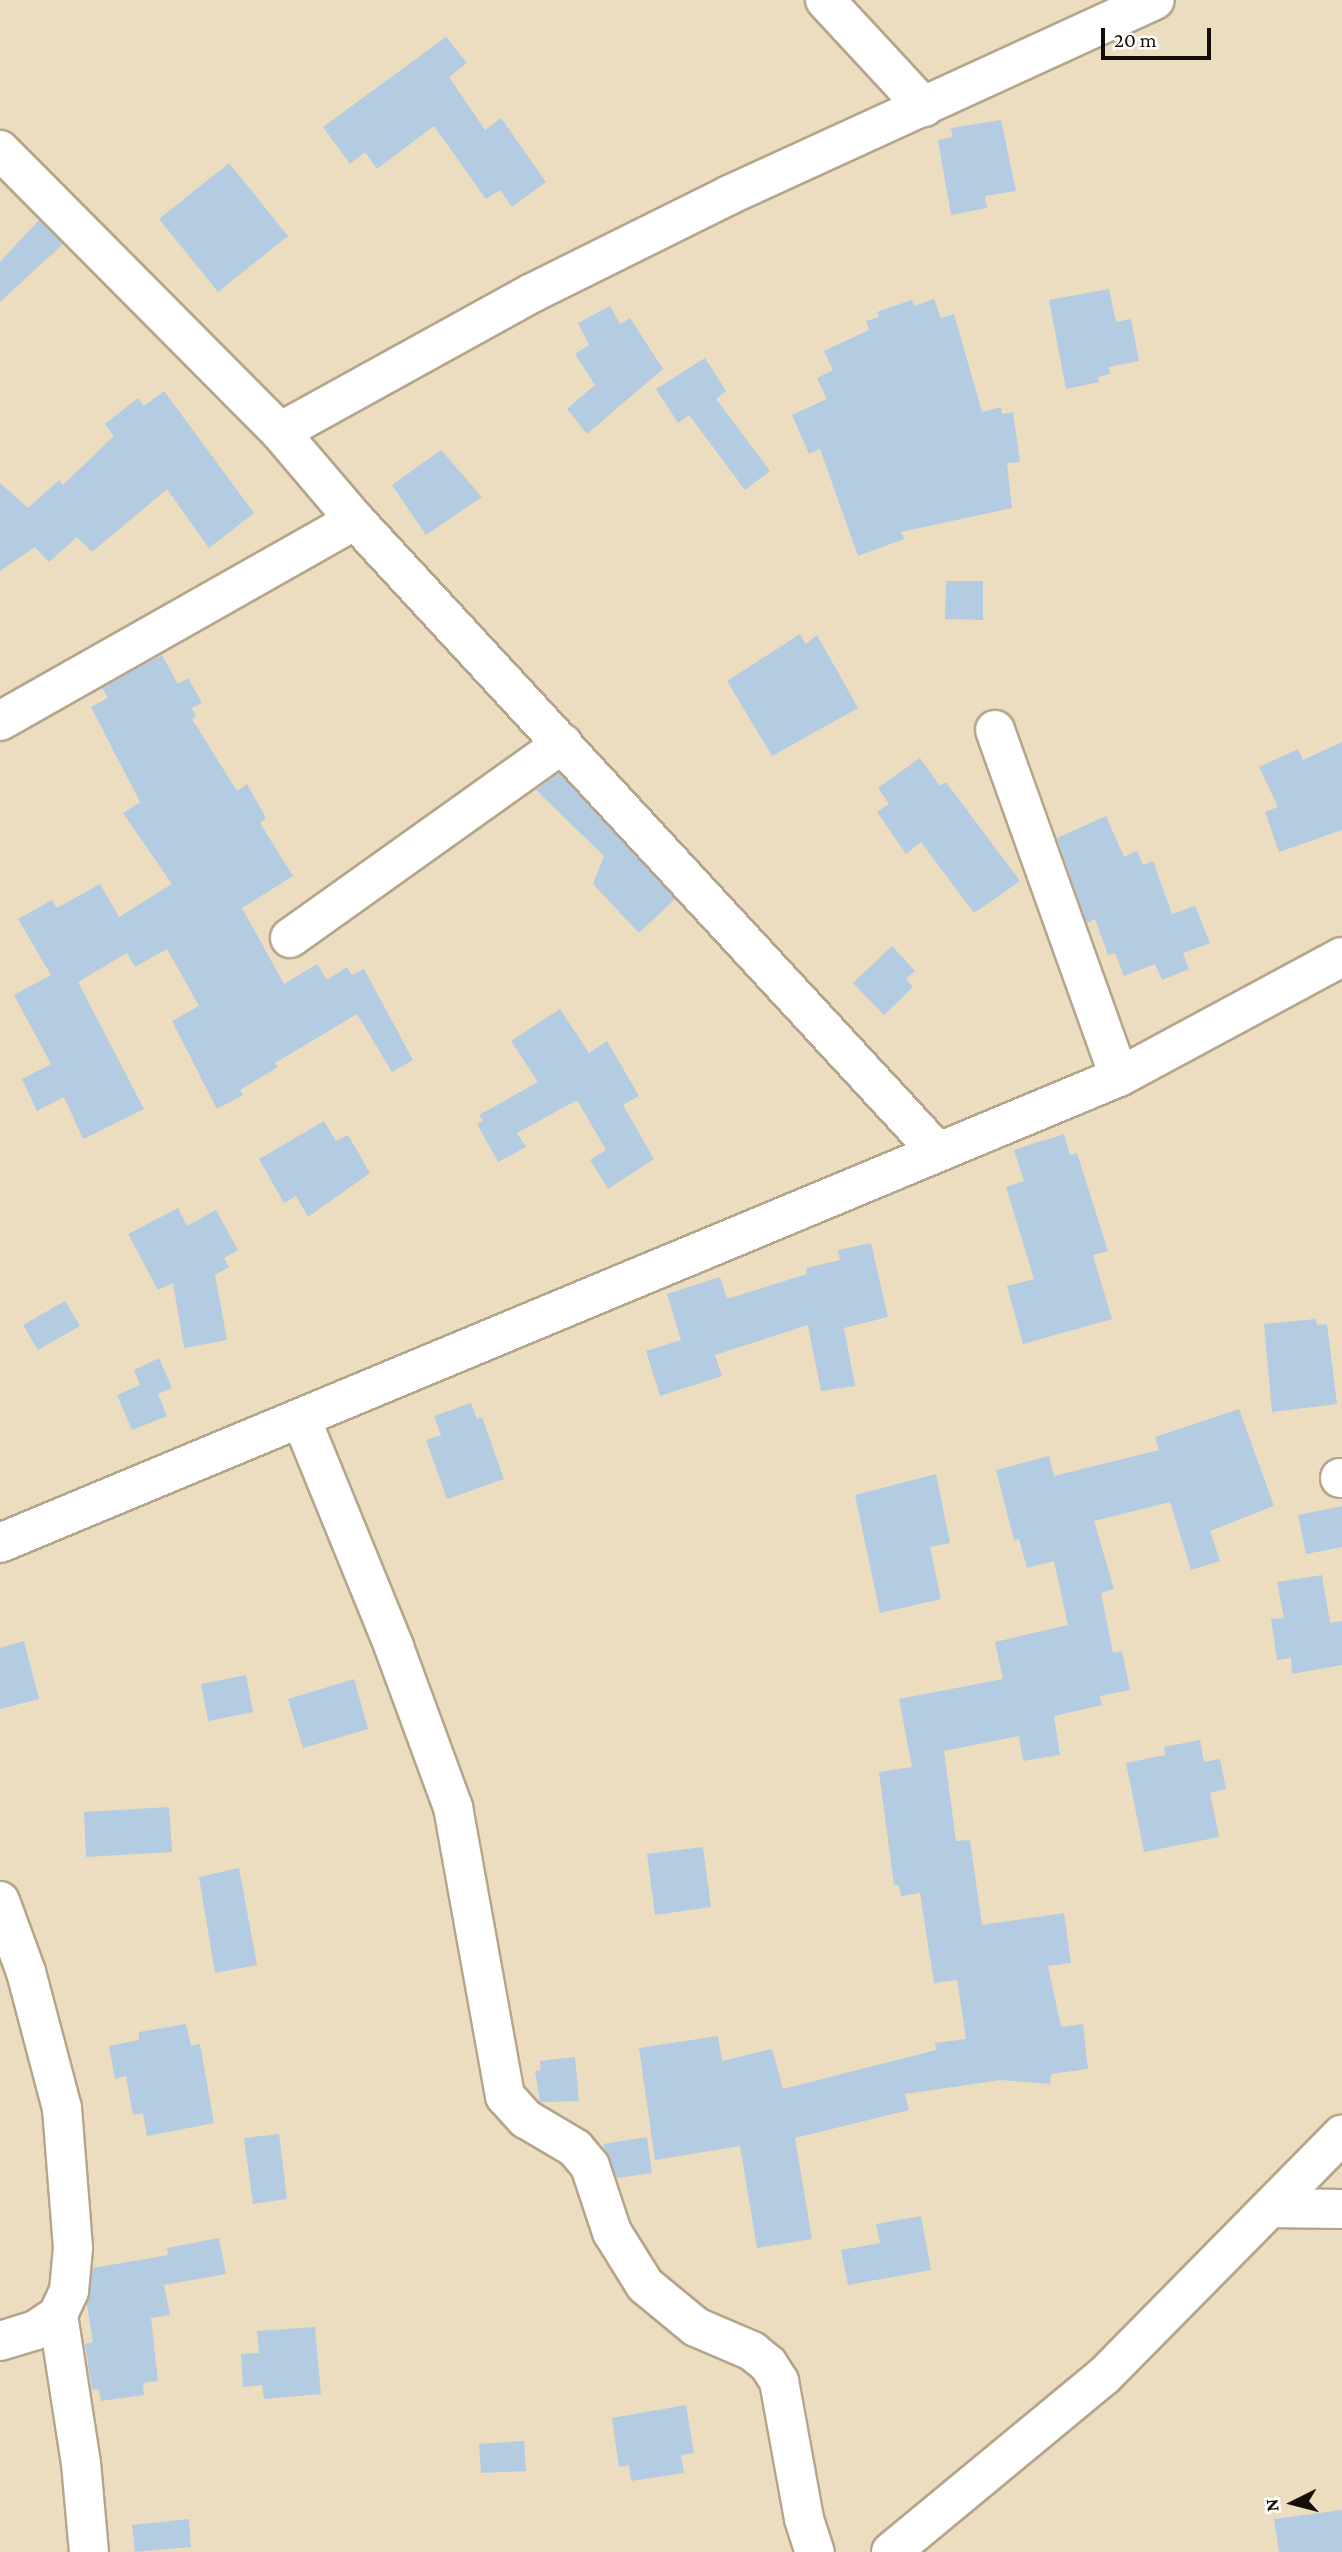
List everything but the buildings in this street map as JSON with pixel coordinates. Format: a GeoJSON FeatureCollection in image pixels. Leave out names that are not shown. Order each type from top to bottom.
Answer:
{"type":"FeatureCollection","features":[{"type":"Feature","properties":{"kind":"street"},"geometry":{"type":"LineString","coordinates":[[825,0],[925,107]]}},
{"type":"Feature","properties":{"kind":"street"},"geometry":{"type":"LineString","coordinates":[[280,432],[544,287],[729,195],[1154,0]]}},
{"type":"Feature","properties":{"kind":"street"},"geometry":{"type":"LineString","coordinates":[[0,150],[280,432],[355,520],[936,1150]]}},
{"type":"Feature","properties":{"kind":"street"},"geometry":{"type":"LineString","coordinates":[[0,721],[355,520]]}},
{"type":"Feature","properties":{"kind":"street"},"geometry":{"type":"LineString","coordinates":[[995,730],[1119,1077]]}},
{"type":"Feature","properties":{"kind":"street"},"geometry":{"type":"LineString","coordinates":[[290,938],[563,743]]}},
{"type":"Feature","properties":{"kind":"street"},"geometry":{"type":"LineString","coordinates":[[0,1543],[302,1421],[936,1150],[1119,1077],[1342,957]]}},
{"type":"Feature","properties":{"kind":"street"},"geometry":{"type":"LineString","coordinates":[[302,1421],[394,1647],[453,1807],[505,2096],[526,2119],[575,2148],[590,2166],[612,2232],[645,2285],[696,2327],[752,2351],[768,2364],[779,2382],[804,2519],[815,2552]]}},
{"type":"Feature","properties":{"kind":"street"},"geometry":{"type":"LineString","coordinates":[[0,1900],[26,1972],[62,2108],[73,2248],[69,2291],[58,2315],[36,2330],[0,2341]]}},
{"type":"Feature","properties":{"kind":"street"},"geometry":{"type":"LineString","coordinates":[[891,2552],[1104,2375],[1342,2135]]}},
{"type":"Feature","properties":{"kind":"street"},"geometry":{"type":"LineString","coordinates":[[1272,2208],[1342,2209]]}},
{"type":"Feature","properties":{"kind":"street"},"geometry":{"type":"LineString","coordinates":[[58,2315],[81,2463],[89,2552]]}}]}
